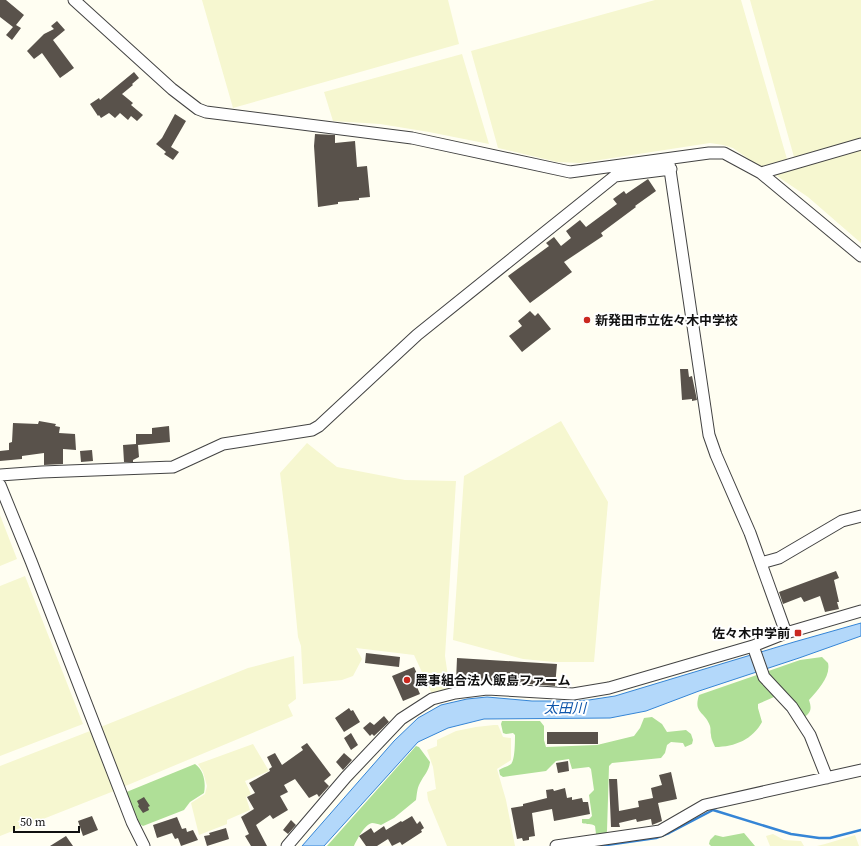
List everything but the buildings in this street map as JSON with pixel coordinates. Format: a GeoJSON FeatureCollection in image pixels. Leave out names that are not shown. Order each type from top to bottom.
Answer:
{"type":"FeatureCollection","features":[{"type":"Feature","properties":{"kind":"street"},"geometry":{"type":"LineString","coordinates":[[74,0],[172,89],[198,109],[206,112],[412,138],[570,172],[670,164]]}},
{"type":"Feature","properties":{"kind":"street"},"geometry":{"type":"LineString","coordinates":[[761,173],[861,144]]}},
{"type":"Feature","properties":{"kind":"street"},"geometry":{"type":"LineString","coordinates":[[0,475],[173,467],[223,444],[312,430],[319,426],[417,335],[615,176],[670,164],[709,153],[724,153],[761,173],[861,256]]}},
{"type":"Feature","properties":{"kind":"street"},"geometry":{"type":"LineString","coordinates":[[670,164],[709,436],[750,533],[786,633]]}},
{"type":"Feature","properties":{"kind":"street"},"geometry":{"type":"LineString","coordinates":[[0,485],[132,822],[144,846]]}},
{"type":"Feature","properties":{"kind":"street"},"geometry":{"type":"LineString","coordinates":[[761,563],[779,558],[842,521],[861,516]]}},
{"type":"Feature","properties":{"kind":"street"},"geometry":{"type":"LineString","coordinates":[[287,846],[346,777],[401,719],[432,699],[480,689],[561,693],[594,691],[609,688],[754,648],[786,633],[861,611]]}},
{"type":"Feature","properties":{"kind":"street"},"geometry":{"type":"LineString","coordinates":[[754,648],[764,677],[792,707],[810,735],[827,778]]}},
{"type":"Feature","properties":{"kind":"street"},"geometry":{"type":"LineString","coordinates":[[556,846],[660,831],[705,805],[861,770]]}},
{"type":"Feature","properties":{"kind":"green space"},"geometry":{"type":"Polygon","coordinates":[[[202,0],[448,0],[459,44],[233,108],[202,0]]]}},
{"type":"Feature","properties":{"kind":"green space"},"geometry":{"type":"Polygon","coordinates":[[[655,0],[741,0],[787,159],[760,167],[733,148],[710,143],[580,163],[557,162],[498,148],[471,51],[655,0]]]}},
{"type":"Feature","properties":{"kind":"green space"},"geometry":{"type":"Polygon","coordinates":[[[750,0],[861,0],[861,138],[794,157],[750,0]]]}},
{"type":"Feature","properties":{"kind":"green space"},"geometry":{"type":"Polygon","coordinates":[[[462,54],[489,144],[380,124],[333,121],[324,92],[462,54]]]}},
{"type":"Feature","properties":{"kind":"green space"},"geometry":{"type":"Polygon","coordinates":[[[861,150],[861,243],[808,197],[774,174],[861,150]]]}},
{"type":"Feature","properties":{"kind":"green space"},"geometry":{"type":"Polygon","coordinates":[[[561,421],[608,502],[594,662],[554,662],[523,659],[453,640],[464,476],[561,421]]]}},
{"type":"Feature","properties":{"kind":"green space"},"geometry":{"type":"Polygon","coordinates":[[[307,443],[337,467],[405,480],[456,481],[445,656],[450,690],[433,696],[414,655],[356,648],[362,659],[353,676],[342,680],[303,684],[301,646],[298,637],[289,544],[280,473],[307,443]]]}},
{"type":"Feature","properties":{"kind":"green space"},"geometry":{"type":"Polygon","coordinates":[[[0,515],[17,559],[0,566],[0,515]]]}},
{"type":"Feature","properties":{"kind":"green space"},"geometry":{"type":"Polygon","coordinates":[[[25,576],[83,724],[0,756],[0,586],[25,576]]]}},
{"type":"Feature","properties":{"kind":"green space"},"geometry":{"type":"Polygon","coordinates":[[[294,656],[296,699],[288,705],[293,716],[123,787],[98,728],[248,668],[294,656]]]}},
{"type":"Feature","properties":{"kind":"green space"},"geometry":{"type":"Polygon","coordinates":[[[822,657],[828,663],[828,673],[823,683],[809,700],[810,710],[806,716],[803,718],[783,694],[774,697],[758,704],[762,722],[754,733],[736,744],[715,747],[711,738],[708,721],[697,706],[699,695],[800,660],[822,657]]]}},
{"type":"Feature","properties":{"kind":"green space"},"geometry":{"type":"Polygon","coordinates":[[[652,717],[662,724],[667,732],[686,730],[691,734],[693,740],[692,744],[685,747],[683,743],[671,742],[667,745],[665,753],[661,758],[612,763],[609,766],[606,834],[596,834],[595,826],[582,823],[582,819],[589,819],[592,816],[589,795],[594,790],[591,769],[589,767],[572,769],[569,759],[556,761],[546,771],[503,777],[500,775],[499,770],[511,764],[515,746],[515,735],[513,733],[503,733],[501,724],[502,721],[540,721],[544,726],[544,740],[546,747],[597,745],[634,736],[640,728],[644,718],[652,717]]]}},
{"type":"Feature","properties":{"kind":"green space"},"geometry":{"type":"Polygon","coordinates":[[[498,725],[503,737],[511,738],[511,760],[497,769],[506,800],[515,846],[447,846],[428,800],[427,792],[436,789],[433,767],[427,750],[437,746],[437,740],[456,731],[498,725]]]}},
{"type":"Feature","properties":{"kind":"green space"},"geometry":{"type":"Polygon","coordinates":[[[90,731],[114,791],[0,836],[0,766],[90,731]]]}},
{"type":"Feature","properties":{"kind":"green space"},"geometry":{"type":"Polygon","coordinates":[[[253,744],[269,771],[245,781],[251,794],[246,797],[250,810],[227,820],[227,824],[199,835],[191,803],[205,794],[207,786],[203,772],[198,764],[253,744]]]}},
{"type":"Feature","properties":{"kind":"green space"},"geometry":{"type":"Polygon","coordinates":[[[416,746],[419,747],[430,762],[418,787],[416,800],[394,818],[381,825],[373,823],[369,824],[361,833],[354,846],[327,846],[416,746]]]}},
{"type":"Feature","properties":{"kind":"green space"},"geometry":{"type":"Polygon","coordinates":[[[195,764],[204,777],[204,793],[190,802],[184,810],[143,826],[135,821],[124,793],[195,764]]]}},
{"type":"Feature","properties":{"kind":"green space"},"geometry":{"type":"Polygon","coordinates":[[[744,833],[755,846],[711,846],[709,844],[710,840],[715,835],[723,837],[744,833]]]}},
{"type":"Feature","properties":{"kind":"green space"},"geometry":{"type":"Polygon","coordinates":[[[773,834],[784,840],[801,841],[804,846],[770,846],[766,836],[773,834]]]}},
{"type":"Feature","properties":{"kind":"green space"},"geometry":{"type":"Polygon","coordinates":[[[855,835],[859,846],[817,846],[825,844],[855,835]]]}},
{"type":"Feature","properties":{"kind":"water","name":"太田川"},"geometry":{"type":"Polygon","coordinates":[[[861,623],[861,636],[699,691],[646,711],[610,718],[484,719],[448,728],[418,742],[324,846],[302,846],[394,741],[418,718],[441,705],[467,699],[487,697],[532,701],[567,701],[589,700],[615,696],[861,623]]]}},
{"type":"Feature","properties":{"kind":"waterway"},"geometry":{"type":"LineString","coordinates":[[600,846],[656,838],[669,833],[713,810],[791,834],[819,838],[830,838],[861,830]]}},
{"type":"Feature","properties":{"kind":"place","name":"新発田市立佐々木中学校"},"geometry":{"type":"Point","coordinates":[587,320]}},
{"type":"Feature","properties":{"kind":"place","name":"佐々木中学前"},"geometry":{"type":"Point","coordinates":[798,633]}},
{"type":"Feature","properties":{"kind":"place","name":"農事組合法人飯島ファーム"},"geometry":{"type":"Point","coordinates":[407,680]}}]}
